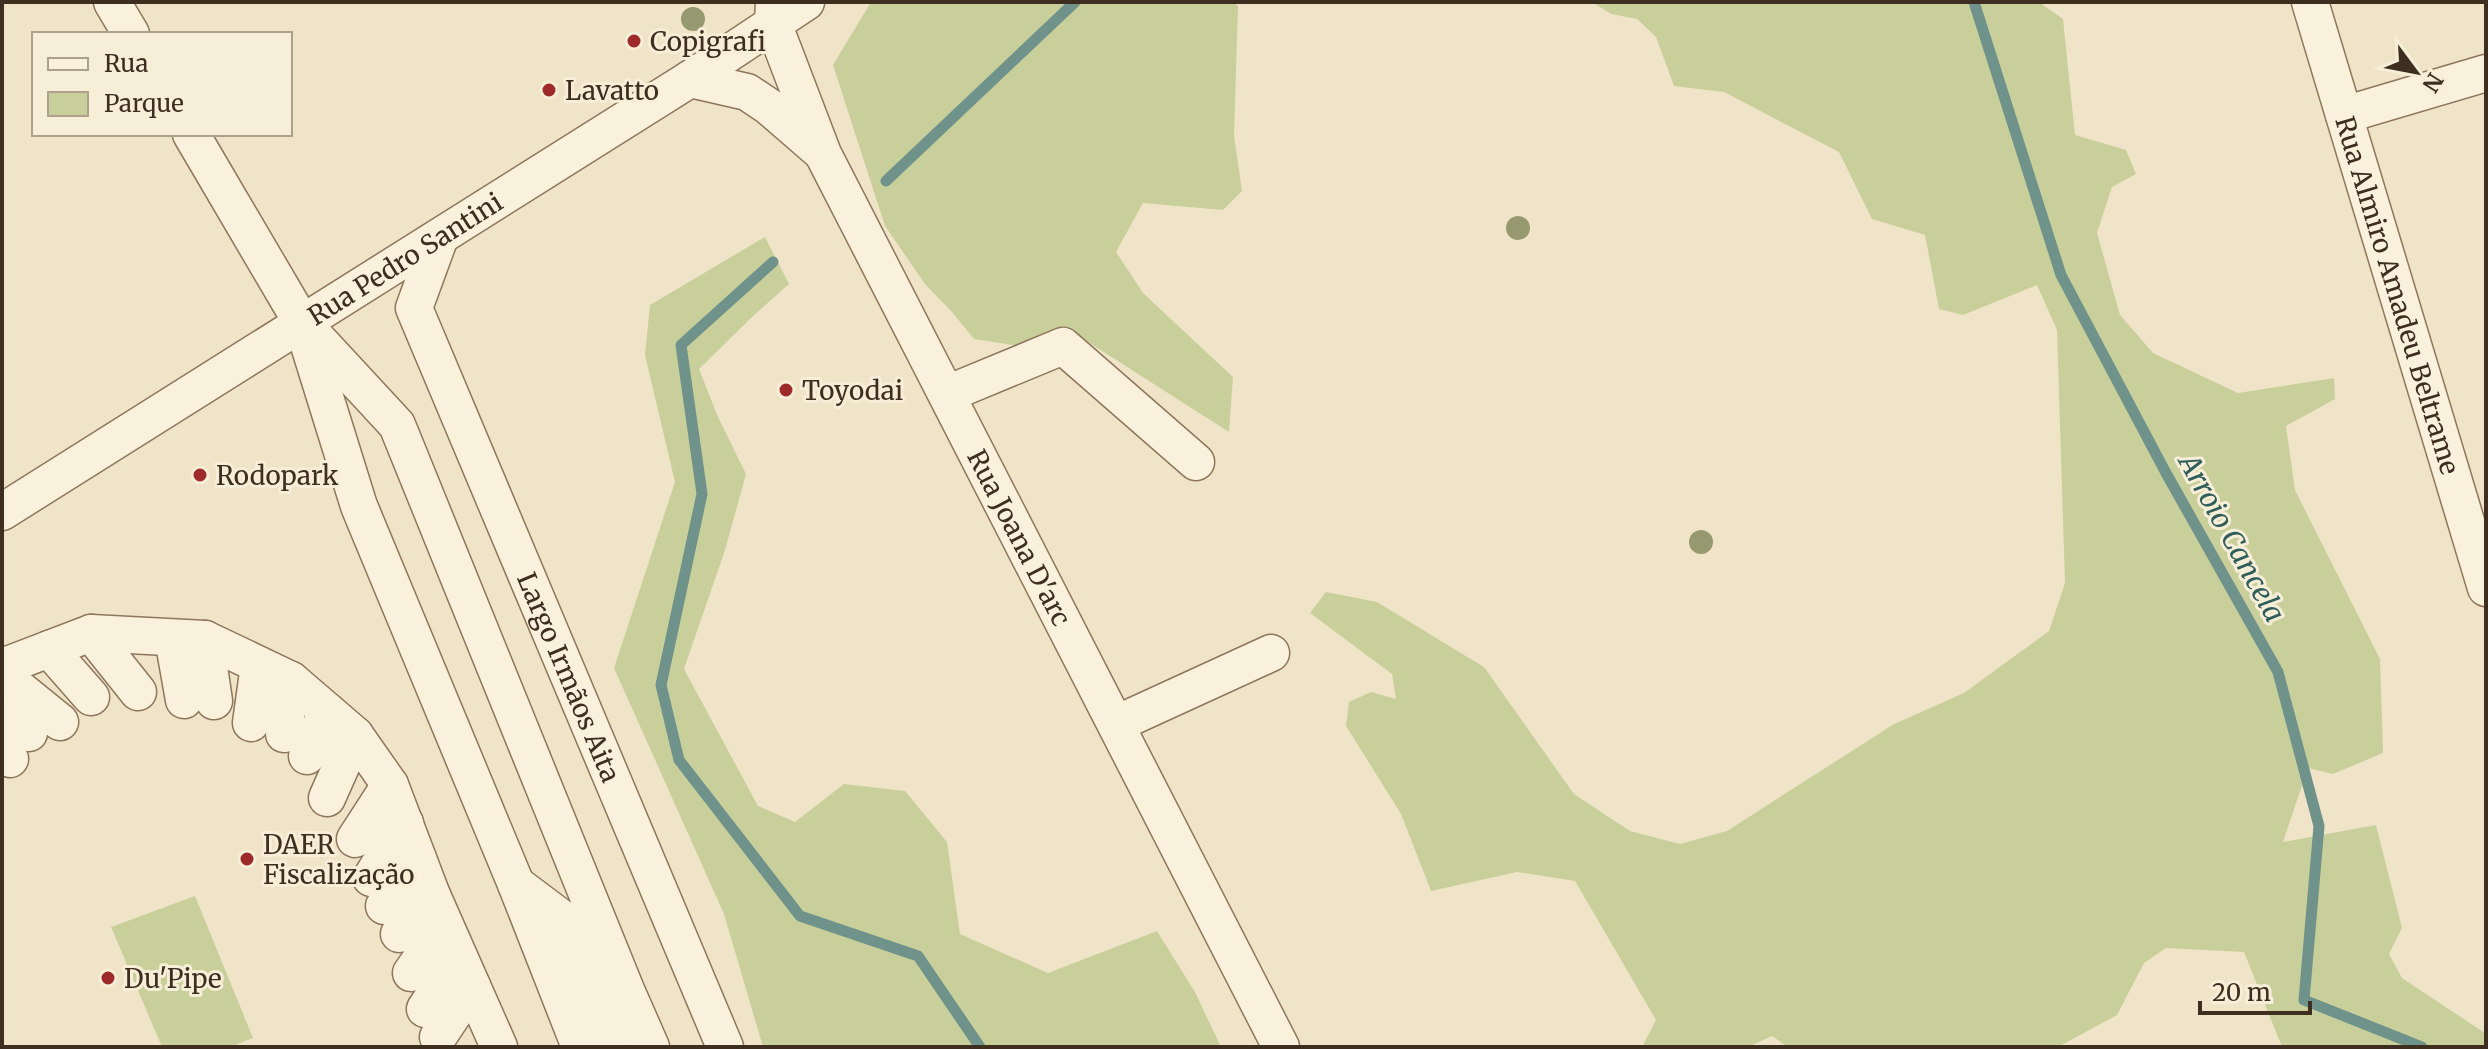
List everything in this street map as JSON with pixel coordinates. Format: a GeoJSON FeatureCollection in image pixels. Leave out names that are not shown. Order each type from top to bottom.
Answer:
{"type":"FeatureCollection","features":[{"type":"Feature","properties":{"kind":"street"},"geometry":{"type":"LineString","coordinates":[[112,2],[130,32]]}},
{"type":"Feature","properties":{"kind":"street","name":"Rua Pedro Santini"},"geometry":{"type":"LineString","coordinates":[[2,512],[690,79],[773,12],[806,2]]}},
{"type":"Feature","properties":{"kind":"street","name":"Rua Almiro Amadeu Beltrame"},"geometry":{"type":"LineString","coordinates":[[2310,2],[2486,588]]}},
{"type":"Feature","properties":{"kind":"street","name":"Rua Joana D'arc"},"geometry":{"type":"LineString","coordinates":[[773,12],[823,154],[1281,1047]]}},
{"type":"Feature","properties":{"kind":"street"},"geometry":{"type":"LineString","coordinates":[[2344,115],[2486,73]]}},
{"type":"Feature","properties":{"kind":"street"},"geometry":{"type":"LineString","coordinates":[[690,79],[747,92],[768,106],[823,154]]}},
{"type":"Feature","properties":{"kind":"street"},"geometry":{"type":"LineString","coordinates":[[192,136],[302,323],[397,425],[651,1047]]}},
{"type":"Feature","properties":{"kind":"street"},"geometry":{"type":"LineString","coordinates":[[356,289],[414,308],[440,237]]}},
{"type":"Feature","properties":{"kind":"street","name":"Largo Irmãos Aita"},"geometry":{"type":"LineString","coordinates":[[414,308],[725,1047]]}},
{"type":"Feature","properties":{"kind":"street"},"geometry":{"type":"LineString","coordinates":[[302,323],[359,506],[516,884],[604,1046]]}},
{"type":"Feature","properties":{"kind":"street"},"geometry":{"type":"LineString","coordinates":[[947,394],[1063,346],[1196,462]]}},
{"type":"Feature","properties":{"kind":"street"},"geometry":{"type":"LineString","coordinates":[[91,633],[175,696]]}},
{"type":"Feature","properties":{"kind":"street"},"geometry":{"type":"LineString","coordinates":[[2,667],[91,633],[173,638],[259,665],[291,680],[355,735],[390,785],[438,909],[497,1046]]}},
{"type":"Feature","properties":{"kind":"street"},"geometry":{"type":"LineString","coordinates":[[173,638],[175,696]]}},
{"type":"Feature","properties":{"kind":"street"},"geometry":{"type":"LineString","coordinates":[[173,638],[175,696]]}},
{"type":"Feature","properties":{"kind":"street"},"geometry":{"type":"LineString","coordinates":[[49,649],[91,697]]}},
{"type":"Feature","properties":{"kind":"street"},"geometry":{"type":"LineString","coordinates":[[1116,724],[1271,653]]}},
{"type":"Feature","properties":{"kind":"street"},"geometry":{"type":"LineString","coordinates":[[259,665],[281,738]]}},
{"type":"Feature","properties":{"kind":"street"},"geometry":{"type":"LineString","coordinates":[[2,675],[20,738]]}},
{"type":"Feature","properties":{"kind":"street"},"geometry":{"type":"LineString","coordinates":[[281,738],[291,680]]}},
{"type":"Feature","properties":{"kind":"street"},"geometry":{"type":"LineString","coordinates":[[281,738],[327,711]]}},
{"type":"Feature","properties":{"kind":"street"},"geometry":{"type":"LineString","coordinates":[[327,798],[355,735]]}},
{"type":"Feature","properties":{"kind":"street"},"geometry":{"type":"LineString","coordinates":[[355,839],[390,785]]}},
{"type":"Feature","properties":{"kind":"street"},"geometry":{"type":"LineString","coordinates":[[384,906],[405,823]]}},
{"type":"Feature","properties":{"kind":"street"},"geometry":{"type":"LineString","coordinates":[[384,906],[418,859]]}},
{"type":"Feature","properties":{"kind":"street"},"geometry":{"type":"LineString","coordinates":[[384,906],[438,909]]}},
{"type":"Feature","properties":{"kind":"street"},"geometry":{"type":"LineString","coordinates":[[411,973],[438,909]]}},
{"type":"Feature","properties":{"kind":"street"},"geometry":{"type":"LineString","coordinates":[[440,1031],[471,985]]}},
{"type":"Feature","properties":{"kind":"street"},"geometry":{"type":"LineString","coordinates":[[440,1031],[471,985]]}},
{"type":"Feature","properties":{"kind":"green space"},"geometry":{"type":"Polygon","coordinates":[[[871,2],[1234,2],[1238,6],[1234,136],[1242,191],[1223,210],[1143,203],[1116,252],[1143,293],[1233,377],[1229,432],[1077,335],[1019,346],[974,339],[925,284],[885,226],[833,65],[871,2]]]}},
{"type":"Feature","properties":{"kind":"green space"},"geometry":{"type":"Polygon","coordinates":[[[1592,2],[2039,2],[2063,19],[2075,135],[2126,150],[2136,174],[2112,187],[2097,233],[2120,315],[2153,353],[2238,393],[2334,378],[2335,399],[2286,426],[2295,490],[2380,659],[2383,753],[2333,774],[2308,768],[2283,842],[2376,825],[2402,928],[2389,954],[2402,978],[2485,1033],[2486,1047],[2282,1047],[2244,952],[2166,948],[2144,963],[2117,1015],[2058,1047],[1788,1047],[1772,1036],[1748,1047],[1642,1047],[1656,1020],[1575,881],[1517,872],[1431,891],[1401,814],[1346,726],[1349,702],[1371,692],[1396,699],[1392,674],[1310,613],[1326,592],[1377,602],[1484,667],[1574,794],[1630,831],[1680,844],[1727,831],[1894,724],[1964,693],[2049,631],[2065,583],[2057,330],[2037,285],[1963,315],[1939,309],[1925,235],[1872,219],[1839,152],[1724,92],[1674,86],[1656,37],[1637,19],[1611,14],[1592,2]]]}},
{"type":"Feature","properties":{"kind":"green space"},"geometry":{"type":"Polygon","coordinates":[[[765,237],[789,284],[699,369],[746,474],[725,550],[684,669],[758,806],[795,822],[844,784],[905,791],[947,842],[960,934],[1048,973],[1157,931],[1195,992],[1221,1047],[763,1047],[724,914],[614,668],[675,482],[645,355],[650,305],[765,237]]]}},
{"type":"Feature","properties":{"kind":"green space"},"geometry":{"type":"Polygon","coordinates":[[[195,896],[253,1038],[230,1047],[162,1047],[111,927],[195,896]]]}},
{"type":"Feature","properties":{"kind":"waterway"},"geometry":{"type":"LineString","coordinates":[[886,181],[1075,2]]}},
{"type":"Feature","properties":{"kind":"waterway","name":"Arroio Cancela"},"geometry":{"type":"LineString","coordinates":[[1974,2],[2061,275],[2166,473],[2278,672],[2319,826],[2304,1000],[2422,1047]]}},
{"type":"Feature","properties":{"kind":"waterway"},"geometry":{"type":"LineString","coordinates":[[773,262],[681,345],[702,494],[661,685],[679,760],[800,916],[918,956],[980,1047]]}},
{"type":"Feature","properties":{"kind":"place","name":"Copigrafi"},"geometry":{"type":"Point","coordinates":[634,41]}},
{"type":"Feature","properties":{"kind":"place","name":"Lavatto"},"geometry":{"type":"Point","coordinates":[549,90]}},
{"type":"Feature","properties":{"kind":"place","name":"Toyodai"},"geometry":{"type":"Point","coordinates":[786,390]}},
{"type":"Feature","properties":{"kind":"place","name":"Rodopark"},"geometry":{"type":"Point","coordinates":[200,475]}},
{"type":"Feature","properties":{"kind":"place","name":"DAER Fiscalização"},"geometry":{"type":"Point","coordinates":[247,859]}},
{"type":"Feature","properties":{"kind":"place","name":"Du'Pipe"},"geometry":{"type":"Point","coordinates":[108,978]}}]}
